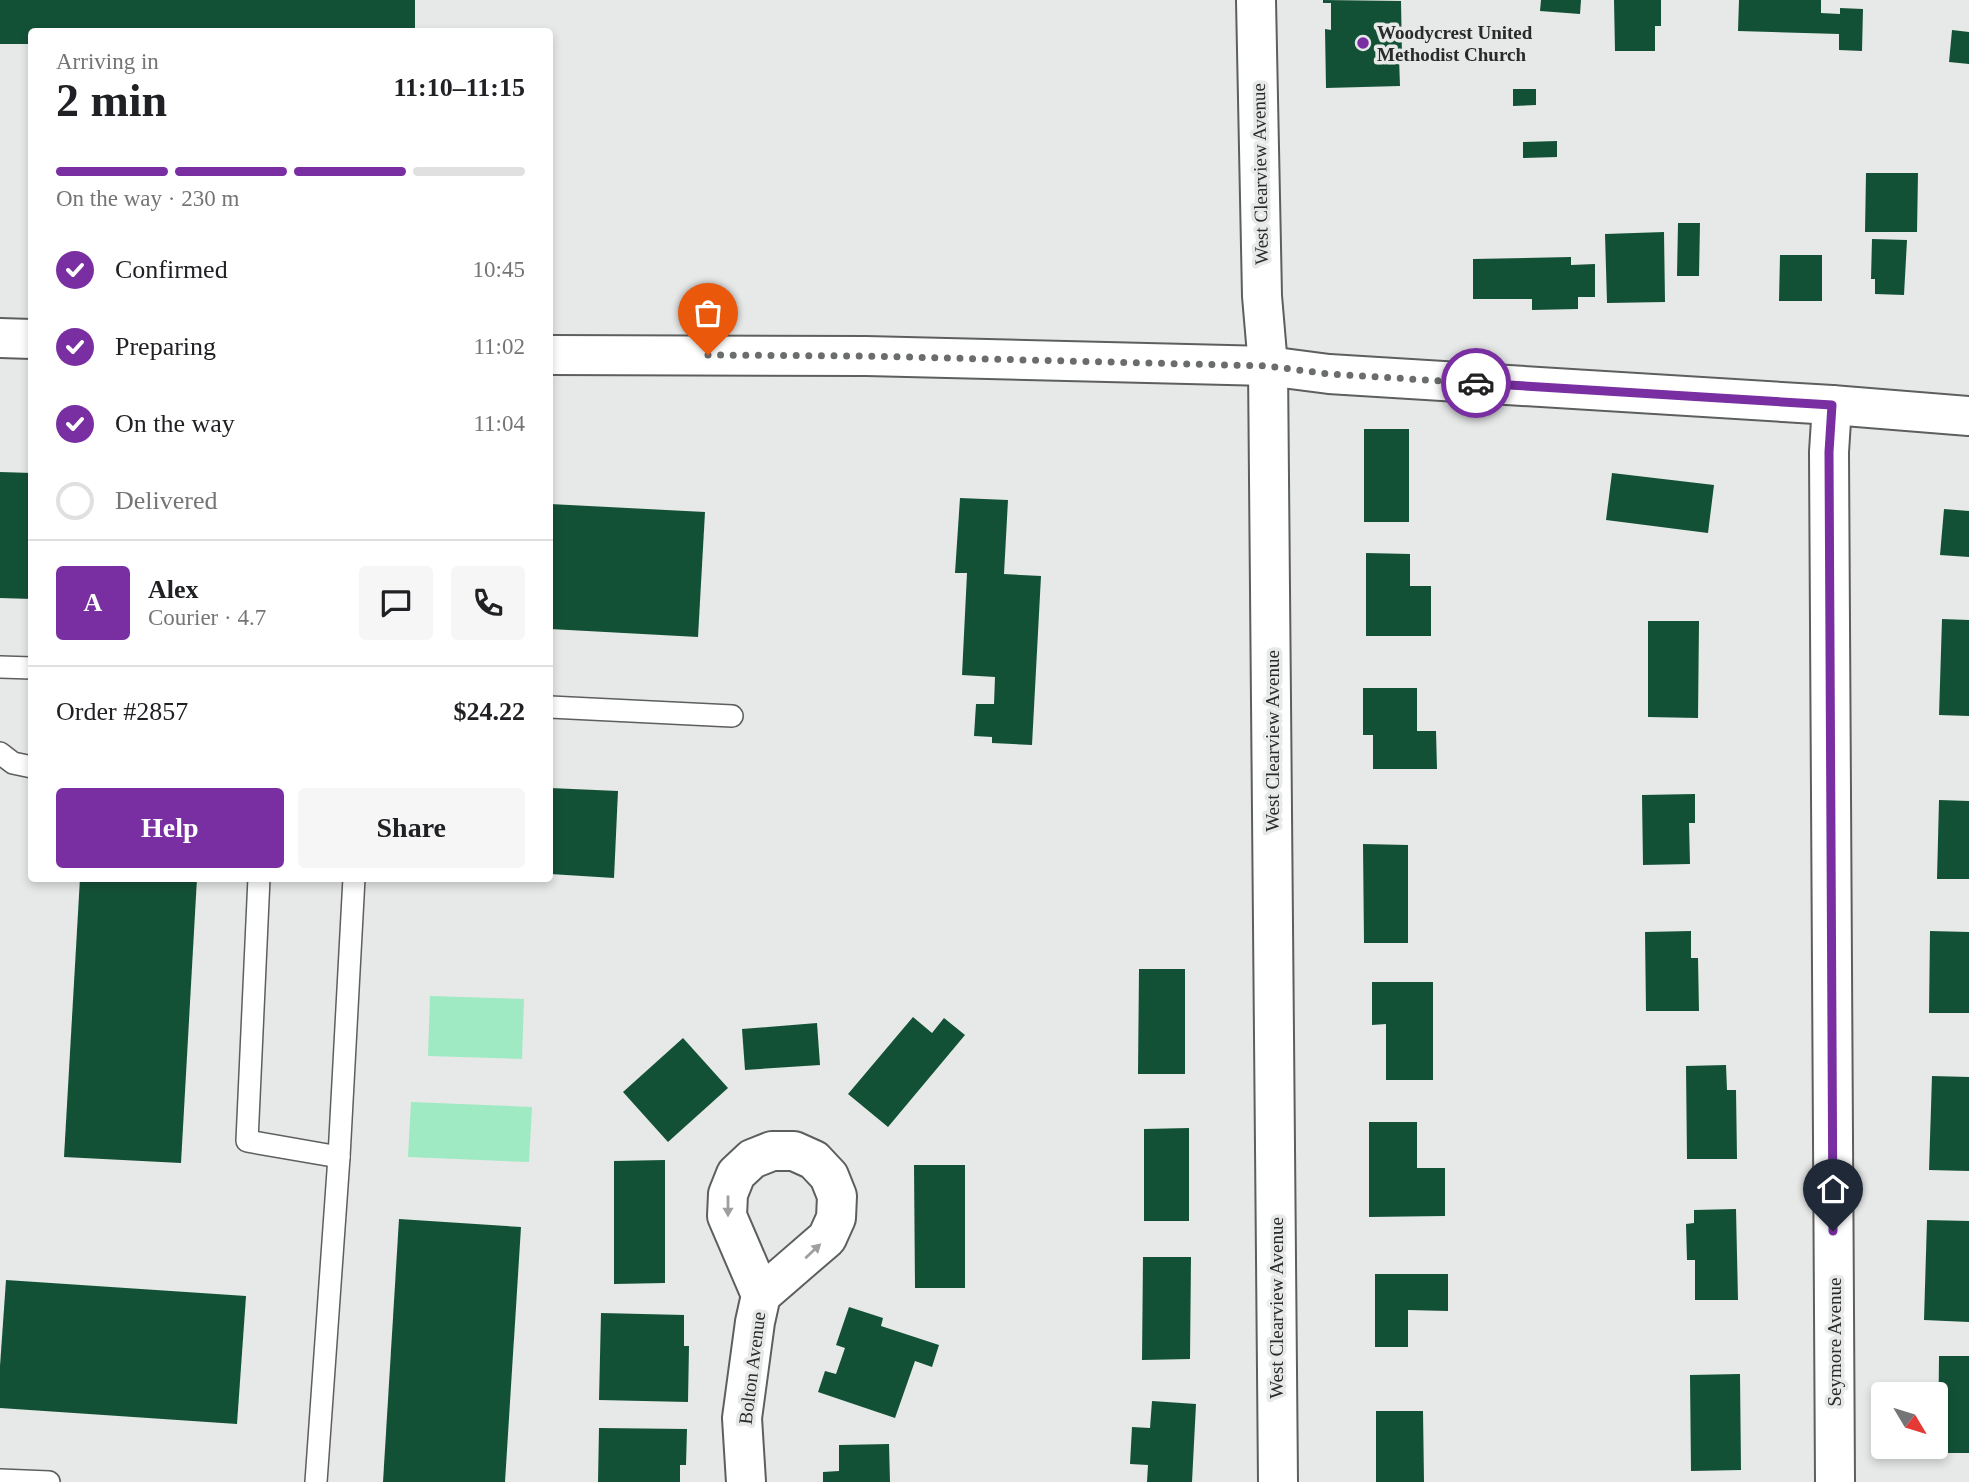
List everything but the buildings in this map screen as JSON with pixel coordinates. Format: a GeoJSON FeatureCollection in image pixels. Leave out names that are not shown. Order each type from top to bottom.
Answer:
{"type":"FeatureCollection","features":[{"type":"Feature","properties":{"kind":"street","name":"West Clearview Avenue"},"geometry":{"type":"LineString","coordinates":[[1256,0],[1262,296],[1268,366],[1278,1482]]}},
{"type":"Feature","properties":{"kind":"street"},"geometry":{"type":"LineString","coordinates":[[0,338],[28,339]]}},
{"type":"Feature","properties":{"kind":"street"},"geometry":{"type":"LineString","coordinates":[[553,355],[880,356],[1268,366],[1329,374],[1969,416]]}},
{"type":"Feature","properties":{"kind":"street","name":"Seymore Avenue"},"geometry":{"type":"LineString","coordinates":[[1832,405],[1829,452],[1835,1482]]}},
{"type":"Feature","properties":{"kind":"street","name":"Bolton Avenue"},"geometry":{"type":"LineString","coordinates":[[746,1482],[742,1418],[761,1295]]}},
{"type":"Feature","properties":{"kind":"lane"},"geometry":{"type":"LineString","coordinates":[[0,667],[28,668]]}},
{"type":"Feature","properties":{"kind":"lane"},"geometry":{"type":"LineString","coordinates":[[553,707],[732,716]]}},
{"type":"Feature","properties":{"kind":"lane"},"geometry":{"type":"LineString","coordinates":[[0,753],[13,763],[28,766]]}},
{"type":"Feature","properties":{"kind":"lane"},"geometry":{"type":"LineString","coordinates":[[259,882],[247,1141],[339,1157]]}},
{"type":"Feature","properties":{"kind":"lane"},"geometry":{"type":"LineString","coordinates":[[316,1482],[339,1157],[354,882]]}},
{"type":"Feature","properties":{"kind":"lane"},"geometry":{"type":"LineString","coordinates":[[0,1480],[48,1482]]}},
{"type":"Feature","properties":{"kind":"green space"},"geometry":{"type":"Polygon","coordinates":[[[430,996],[524,999],[522,1059],[428,1056],[430,996]]]}},
{"type":"Feature","properties":{"kind":"green space"},"geometry":{"type":"Polygon","coordinates":[[[411,1102],[532,1107],[529,1162],[408,1157],[411,1102]]]}},
{"type":"Feature","properties":{"kind":"way so far"},"geometry":{"type":"LineString","coordinates":[[708,355],[866,356],[1268,366],[1329,374],[1476,383]]}},
{"type":"Feature","properties":{"kind":"place","name":"Woodycrest United Methodist Church"},"geometry":{"type":"Point","coordinates":[1363,43]}},
{"type":"Feature","properties":{"kind":"route"},"geometry":{"type":"LineString","coordinates":[[1476,383],[1832,405],[1829,452],[1833,1231]]}}]}
